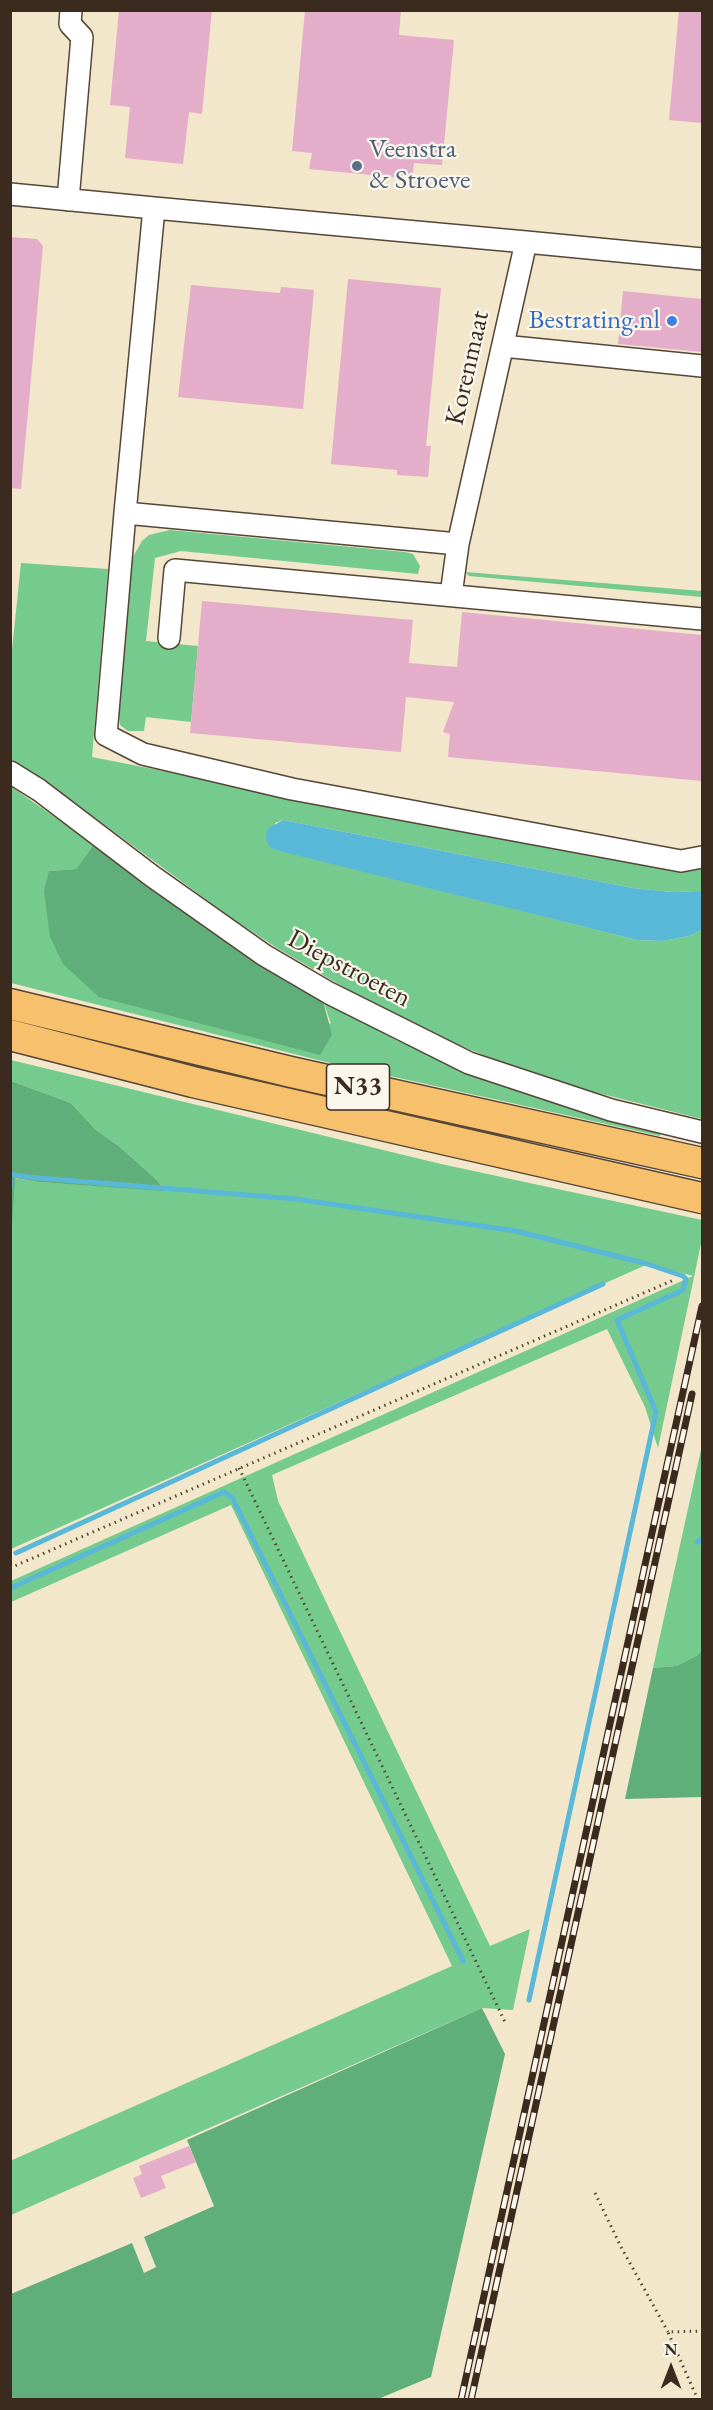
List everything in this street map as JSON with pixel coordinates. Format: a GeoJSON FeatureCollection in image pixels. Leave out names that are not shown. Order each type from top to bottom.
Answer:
{"type":"FeatureCollection","features":[{"type":"Feature","properties":{"kind":"highway","name":"N33"},"geometry":{"type":"LineString","coordinates":[[18,1005],[303,1075],[694,1162]]}},
{"type":"Feature","properties":{"kind":"highway","name":"N33"},"geometry":{"type":"LineString","coordinates":[[10,1035],[204,1085],[690,1196]]}},
{"type":"Feature","properties":{"kind":"street"},"geometry":{"type":"LineString","coordinates":[[68,200],[82,37],[70,24],[71,10]]}},
{"type":"Feature","properties":{"kind":"street"},"geometry":{"type":"LineString","coordinates":[[10,194],[702,259]]}},
{"type":"Feature","properties":{"kind":"street"},"geometry":{"type":"LineString","coordinates":[[154,208],[106,735],[143,754],[292,789],[681,861],[702,857]]}},
{"type":"Feature","properties":{"kind":"street","name":"Korenmaat"},"geometry":{"type":"LineString","coordinates":[[451,595],[458,544],[526,242]]}},
{"type":"Feature","properties":{"kind":"street"},"geometry":{"type":"LineString","coordinates":[[503,346],[702,366]]}},
{"type":"Feature","properties":{"kind":"street"},"geometry":{"type":"LineString","coordinates":[[125,513],[458,544]]}},
{"type":"Feature","properties":{"kind":"street"},"geometry":{"type":"LineString","coordinates":[[169,638],[175,570],[702,619]]}},
{"type":"Feature","properties":{"kind":"street","name":"Diepstroeten"},"geometry":{"type":"LineString","coordinates":[[10,772],[39,790],[152,876],[264,955],[329,993],[469,1063],[611,1110],[697,1131]]}},
{"type":"Feature","properties":{"kind":"street"},"geometry":{"type":"LineString","coordinates":[[10,1047],[86,1055]]}},
{"type":"Feature","properties":{"kind":"path"},"geometry":{"type":"LineString","coordinates":[[10,1568],[676,1279]]}},
{"type":"Feature","properties":{"kind":"path"},"geometry":{"type":"LineString","coordinates":[[240,1468],[505,2022]]}},
{"type":"Feature","properties":{"kind":"path"},"geometry":{"type":"LineString","coordinates":[[595,2193],[626,2256],[668,2332],[681,2366],[698,2400]]}},
{"type":"Feature","properties":{"kind":"path"},"geometry":{"type":"LineString","coordinates":[[668,2332],[702,2331]]}},
{"type":"Feature","properties":{"kind":"green space"},"geometry":{"type":"Polygon","coordinates":[[[170,530],[405,552],[413,554],[420,566],[418,574],[181,551],[155,558],[146,641],[198,646],[191,722],[146,717],[144,731],[128,731],[120,725],[118,707],[130,562],[142,541],[149,535],[170,530]]]}},
{"type":"Feature","properties":{"kind":"green space"},"geometry":{"type":"Polygon","coordinates":[[[21,563],[108,569],[92,757],[428,823],[684,870],[702,869],[702,891],[671,892],[633,888],[283,820],[275,823],[271,848],[637,940],[662,941],[689,936],[702,930],[702,1119],[527,1073],[432,1034],[376,1006],[277,948],[230,917],[42,779],[11,759],[10,669],[21,563]]]}},
{"type":"Feature","properties":{"kind":"green space"},"geometry":{"type":"Polygon","coordinates":[[[465,572],[702,591],[702,597],[469,576],[465,572]]]}},
{"type":"Feature","properties":{"kind":"green space"},"geometry":{"type":"Polygon","coordinates":[[[10,786],[94,844],[76,869],[49,871],[331,1024],[322,997],[396,1040],[437,1059],[571,1107],[661,1132],[660,1136],[318,1060],[11,983],[10,786]]]}},
{"type":"Feature","properties":{"kind":"green space"},"geometry":{"type":"Polygon","coordinates":[[[94,844],[322,997],[332,1035],[320,1055],[99,997],[63,964],[50,937],[44,891],[49,871],[76,869],[94,844]]]}},
{"type":"Feature","properties":{"kind":"green space"},"geometry":{"type":"Polygon","coordinates":[[[11,1060],[441,1164],[702,1220],[702,1239],[658,1448],[645,1407],[607,1329],[272,1475],[278,1501],[490,1946],[530,1929],[513,2010],[482,2008],[11,2215],[10,2161],[452,1966],[231,1505],[11,1602],[11,1581],[693,1276],[648,1264],[11,1549],[10,1238],[14,1178],[38,1182],[165,1190],[120,1147],[96,1130],[71,1103],[11,1081],[11,1060]]]}},
{"type":"Feature","properties":{"kind":"green space"},"geometry":{"type":"Polygon","coordinates":[[[11,1081],[71,1103],[96,1130],[120,1147],[158,1181],[165,1191],[38,1182],[15,1178],[11,1240],[11,1081]]]}},
{"type":"Feature","properties":{"kind":"green space"},"geometry":{"type":"Polygon","coordinates":[[[702,1445],[702,1650],[698,1655],[676,1666],[653,1668],[702,1445]]]}},
{"type":"Feature","properties":{"kind":"green space"},"geometry":{"type":"Polygon","coordinates":[[[702,1650],[702,1797],[625,1799],[653,1668],[676,1666],[698,1655],[702,1650]]]}},
{"type":"Feature","properties":{"kind":"green space"},"geometry":{"type":"Polygon","coordinates":[[[482,2008],[505,2054],[431,2377],[378,2399],[11,2400],[11,2294],[132,2243],[144,2273],[156,2267],[144,2237],[214,2206],[187,2140],[482,2008]]]}},
{"type":"Feature","properties":{"kind":"water"},"geometry":{"type":"Polygon","coordinates":[[[283,820],[633,888],[671,892],[702,891],[702,930],[689,936],[662,941],[637,940],[276,850],[271,848],[266,840],[267,829],[283,820]]]}},
{"type":"Feature","properties":{"kind":"building"},"geometry":{"type":"Polygon","coordinates":[[[119,10],[212,10],[202,114],[189,112],[183,164],[125,158],[130,107],[110,105],[119,10]]]}},
{"type":"Feature","properties":{"kind":"building"},"geometry":{"type":"Polygon","coordinates":[[[305,10],[401,10],[399,35],[454,40],[442,165],[414,163],[412,179],[309,169],[312,153],[292,151],[305,10]]]}},
{"type":"Feature","properties":{"kind":"building"},"geometry":{"type":"Polygon","coordinates":[[[679,10],[702,10],[702,123],[669,120],[679,10]]]}},
{"type":"Feature","properties":{"kind":"building"},"geometry":{"type":"Polygon","coordinates":[[[10,237],[37,239],[43,246],[21,489],[10,488],[10,237]]]}},
{"type":"Feature","properties":{"kind":"building"},"geometry":{"type":"Polygon","coordinates":[[[348,279],[441,288],[426,446],[431,446],[428,477],[397,475],[397,470],[331,464],[348,279]]]}},
{"type":"Feature","properties":{"kind":"building"},"geometry":{"type":"Polygon","coordinates":[[[191,285],[280,293],[281,287],[314,290],[303,409],[178,397],[191,285]]]}},
{"type":"Feature","properties":{"kind":"building"},"geometry":{"type":"Polygon","coordinates":[[[623,291],[702,299],[702,352],[618,344],[623,291]]]}},
{"type":"Feature","properties":{"kind":"building"},"geometry":{"type":"Polygon","coordinates":[[[202,601],[413,620],[409,663],[457,667],[462,612],[702,635],[702,781],[448,757],[450,734],[443,732],[454,702],[406,697],[401,752],[190,733],[202,601]]]}},
{"type":"Feature","properties":{"kind":"building"},"geometry":{"type":"Polygon","coordinates":[[[189,2146],[196,2162],[161,2176],[166,2188],[141,2198],[133,2178],[142,2174],[139,2166],[189,2146]]]}},
{"type":"Feature","properties":{"kind":"waterway"},"geometry":{"type":"LineString","coordinates":[[10,1174],[296,1199],[516,1231],[644,1263],[686,1279],[683,1290],[617,1320],[656,1412],[529,2000]]}},
{"type":"Feature","properties":{"kind":"waterway"},"geometry":{"type":"LineString","coordinates":[[10,1188],[11,1182]]}},
{"type":"Feature","properties":{"kind":"waterway"},"geometry":{"type":"LineString","coordinates":[[16,1553],[603,1284]]}},
{"type":"Feature","properties":{"kind":"waterway"},"geometry":{"type":"LineString","coordinates":[[13,1587],[224,1492],[232,1497],[463,1961]]}},
{"type":"Feature","properties":{"kind":"waterway"},"geometry":{"type":"LineString","coordinates":[[697,1542],[702,1539]]}},
{"type":"Feature","properties":{"kind":"railway"},"geometry":{"type":"LineString","coordinates":[[461,2400],[702,1306]]}},
{"type":"Feature","properties":{"kind":"railway"},"geometry":{"type":"LineString","coordinates":[[471,2400],[692,1394]]}},
{"type":"Feature","properties":{"kind":"place","name":"Veenstra & Stroeve"},"geometry":{"type":"Point","coordinates":[357,166]}},
{"type":"Feature","properties":{"kind":"place","name":"Bestrating.nl"},"geometry":{"type":"Point","coordinates":[672,321]}}]}
